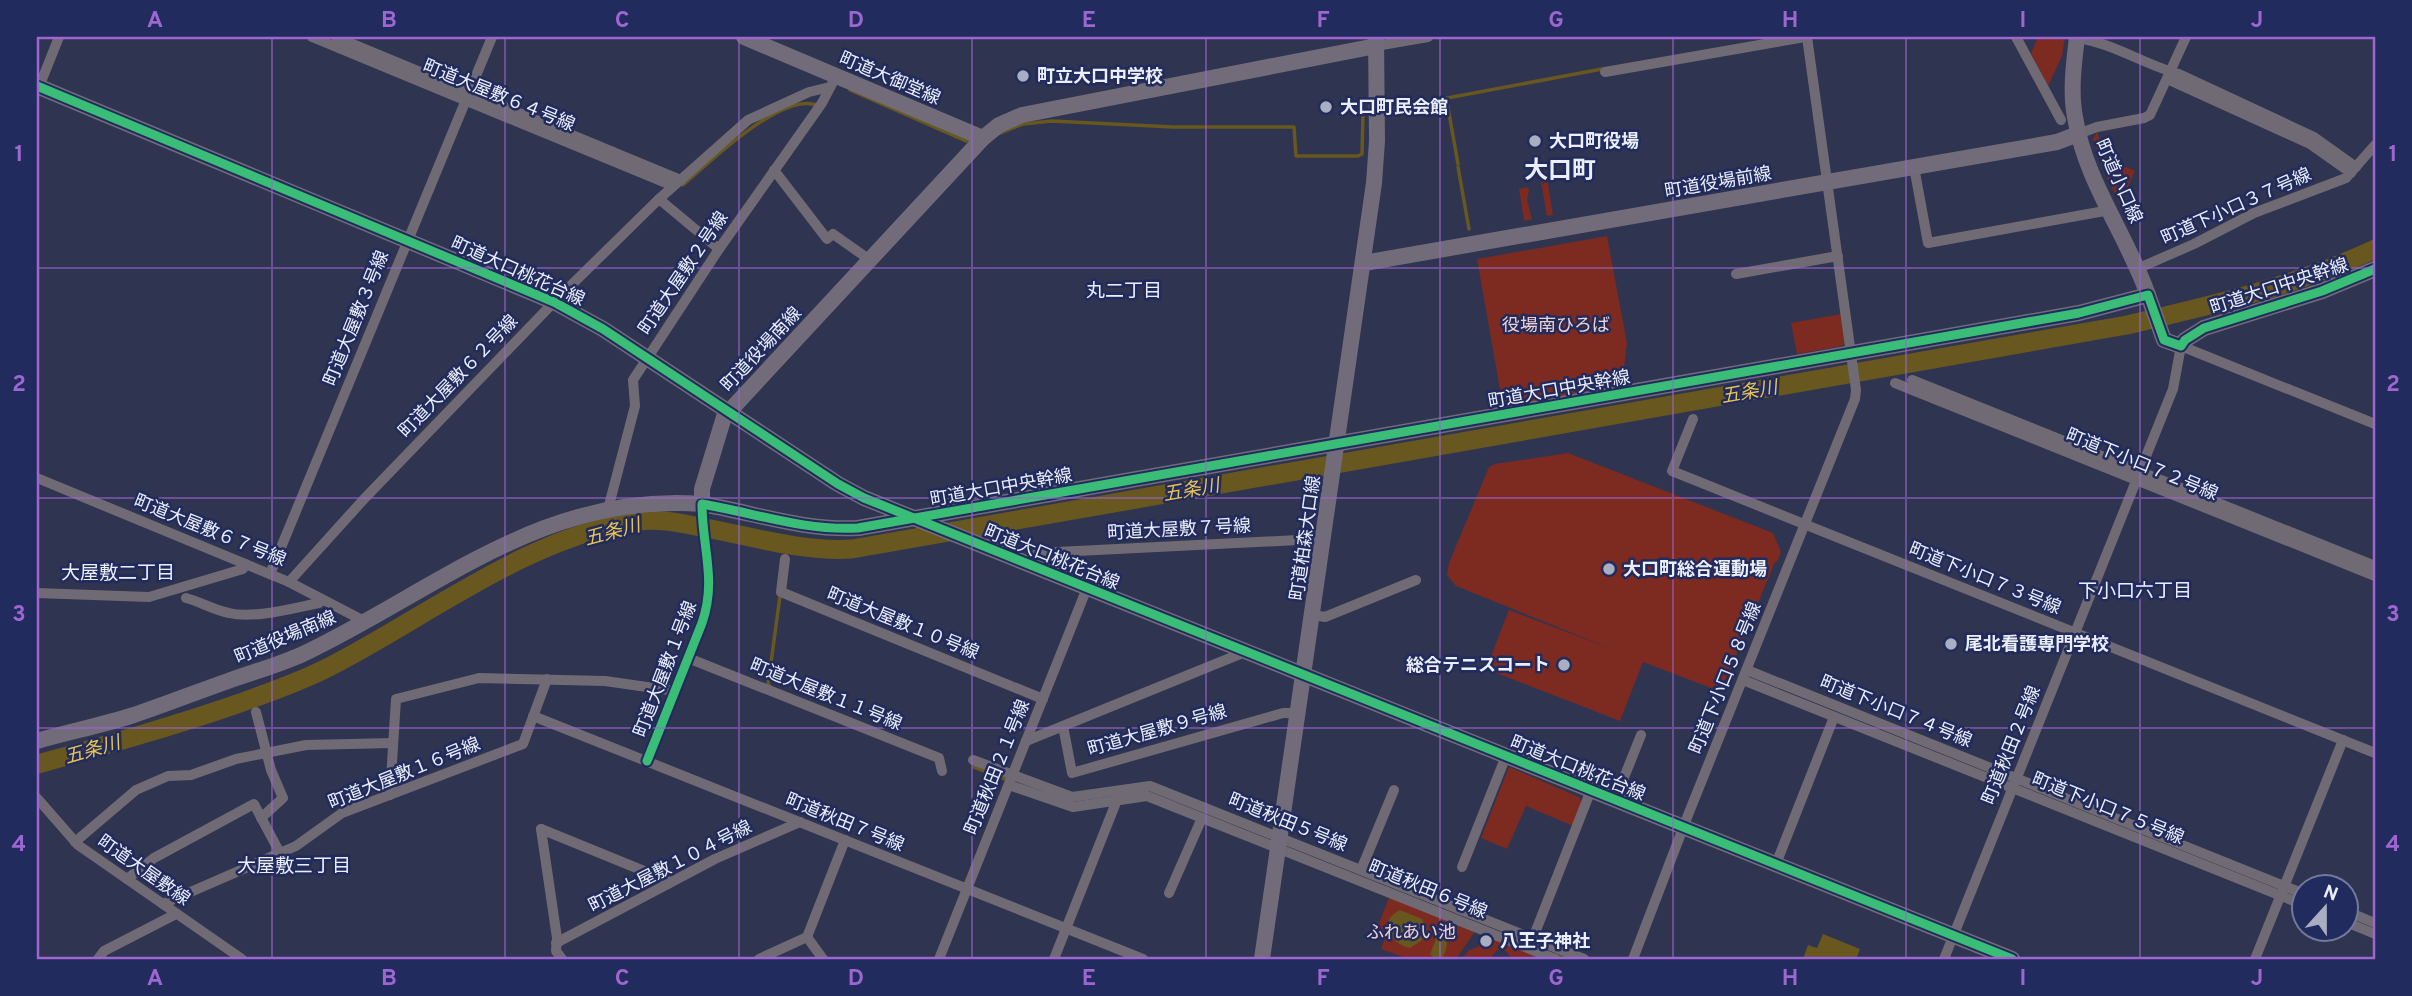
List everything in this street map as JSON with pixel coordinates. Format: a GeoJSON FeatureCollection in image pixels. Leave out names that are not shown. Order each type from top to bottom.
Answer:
{"type":"FeatureCollection","features":[{"type":"Feature","properties":{"kind":"street"},"geometry":{"type":"LineString","coordinates":[[37,88],[60,37]]}},
{"type":"Feature","properties":{"kind":"street"},"geometry":{"type":"LineString","coordinates":[[312,37],[364,53],[677,183]]}},
{"type":"Feature","properties":{"kind":"street"},"geometry":{"type":"LineString","coordinates":[[336,37],[364,53]]}},
{"type":"Feature","properties":{"kind":"street"},"geometry":{"type":"LineString","coordinates":[[364,53],[370,37]]}},
{"type":"Feature","properties":{"kind":"street","name":"町道大屋敷３号線"},"geometry":{"type":"LineString","coordinates":[[270,574],[492,37]]}},
{"type":"Feature","properties":{"kind":"street","name":"町道大御堂線"},"geometry":{"type":"LineString","coordinates":[[744,37],[834,81],[983,138]]}},
{"type":"Feature","properties":{"kind":"street"},"geometry":{"type":"LineString","coordinates":[[1376,41],[1428,37]]}},
{"type":"Feature","properties":{"kind":"street"},"geometry":{"type":"LineString","coordinates":[[1605,72],[1806,37]]}},
{"type":"Feature","properties":{"kind":"street","name":"町道下小口５８号線"},"geometry":{"type":"LineString","coordinates":[[1633,959],[1849,416],[1856,388],[1806,37]]}},
{"type":"Feature","properties":{"kind":"street"},"geometry":{"type":"LineString","coordinates":[[2016,37],[2061,120]]}},
{"type":"Feature","properties":{"kind":"street"},"geometry":{"type":"LineString","coordinates":[[2077,37],[2102,44],[2169,76],[2310,144],[2353,170]]}},
{"type":"Feature","properties":{"kind":"street","name":"町道小口線"},"geometry":{"type":"LineString","coordinates":[[2077,37],[2073,84],[2078,134],[2092,174],[2139,268],[2150,299]]}},
{"type":"Feature","properties":{"kind":"street"},"geometry":{"type":"LineString","coordinates":[[2078,134],[2097,127],[2144,118],[2154,109],[2186,37]]}},
{"type":"Feature","properties":{"kind":"street","name":"町道役場南線"},"geometry":{"type":"LineString","coordinates":[[37,741],[133,715],[300,655],[366,622],[494,549],[553,525],[608,509],[661,502],[702,504],[702,489],[716,437],[720,424],[729,412],[983,138],[999,125],[1022,115],[1376,41]]}},
{"type":"Feature","properties":{"kind":"street","name":"町道柏森大口線"},"geometry":{"type":"LineString","coordinates":[[1262,959],[1364,263],[1377,141],[1376,41]]}},
{"type":"Feature","properties":{"kind":"street"},"geometry":{"type":"LineString","coordinates":[[2169,76],[2224,95],[2314,137],[2353,170]]}},
{"type":"Feature","properties":{"kind":"street","name":"町道大屋敷２号線"},"geometry":{"type":"LineString","coordinates":[[608,509],[635,406],[632,384],[719,249],[822,103],[834,81]]}},
{"type":"Feature","properties":{"kind":"street","name":"町道大屋敷６２号線"},"geometry":{"type":"LineString","coordinates":[[289,582],[364,499],[554,302],[659,199],[748,120],[834,81]]}},
{"type":"Feature","properties":{"kind":"street","name":"町道大口桃花台線"},"geometry":{"type":"LineString","coordinates":[[37,88],[554,302],[647,358],[850,492],[2012,959]]}},
{"type":"Feature","properties":{"kind":"street","name":"町道役場前線"},"geometry":{"type":"LineString","coordinates":[[1364,263],[2057,142],[2078,134]]}},
{"type":"Feature","properties":{"kind":"street","name":"町道下小口３７号線"},"geometry":{"type":"LineString","coordinates":[[2139,268],[2254,214],[2346,178],[2375,145]]}},
{"type":"Feature","properties":{"kind":"street"},"geometry":{"type":"LineString","coordinates":[[1914,167],[1928,243],[2110,210]]}},
{"type":"Feature","properties":{"kind":"street"},"geometry":{"type":"LineString","coordinates":[[774,170],[827,239],[833,234],[870,260]]}},
{"type":"Feature","properties":{"kind":"street"},"geometry":{"type":"LineString","coordinates":[[659,199],[719,249]]}},
{"type":"Feature","properties":{"kind":"street"},"geometry":{"type":"LineString","coordinates":[[1736,274],[1838,256]]}},
{"type":"Feature","properties":{"kind":"street","name":"町道大口中央幹線"},"geometry":{"type":"LineString","coordinates":[[2181,346],[2185,340],[2204,328],[2322,290],[2375,269]]}},
{"type":"Feature","properties":{"kind":"street"},"geometry":{"type":"LineString","coordinates":[[2150,299],[2164,340],[2375,424]]}},
{"type":"Feature","properties":{"kind":"street","name":"町道大口中央幹線"},"geometry":{"type":"LineString","coordinates":[[702,504],[775,521],[833,529],[921,521],[1851,357],[2150,299]]}},
{"type":"Feature","properties":{"kind":"street","name":"町道秋田２号線"},"geometry":{"type":"LineString","coordinates":[[1944,959],[2173,389],[2181,346]]}},
{"type":"Feature","properties":{"kind":"street"},"geometry":{"type":"LineString","coordinates":[[1912,380],[2138,476],[2375,566]]}},
{"type":"Feature","properties":{"kind":"street","name":"町道下小口７２号線"},"geometry":{"type":"LineString","coordinates":[[1895,383],[2138,476],[2375,576]]}},
{"type":"Feature","properties":{"kind":"street","name":"町道下小口７３号線"},"geometry":{"type":"LineString","coordinates":[[1693,419],[1672,471],[2375,752]]}},
{"type":"Feature","properties":{"kind":"street","name":"町道大屋敷６７号線"},"geometry":{"type":"LineString","coordinates":[[37,478],[289,582],[366,622]]}},
{"type":"Feature","properties":{"kind":"street","name":"町道大屋敷１号線"},"geometry":{"type":"LineString","coordinates":[[646,761],[709,601],[702,504]]}},
{"type":"Feature","properties":{"kind":"street","name":"町道大屋敷７号線"},"geometry":{"type":"LineString","coordinates":[[1037,554],[1298,540],[1323,541]]}},
{"type":"Feature","properties":{"kind":"street","name":"町道大屋敷１０号線"},"geometry":{"type":"LineString","coordinates":[[785,559],[781,592],[1043,699]]}},
{"type":"Feature","properties":{"kind":"street"},"geometry":{"type":"LineString","coordinates":[[37,593],[149,597],[243,569],[245,564]]}},
{"type":"Feature","properties":{"kind":"street"},"geometry":{"type":"LineString","coordinates":[[1313,615],[1325,617],[1416,580]]}},
{"type":"Feature","properties":{"kind":"street","name":"町道秋田２１号線"},"geometry":{"type":"LineString","coordinates":[[939,959],[1087,588]]}},
{"type":"Feature","properties":{"kind":"street"},"geometry":{"type":"LineString","coordinates":[[186,598],[237,614],[284,610],[319,603],[321,600]]}},
{"type":"Feature","properties":{"kind":"street"},"geometry":{"type":"LineString","coordinates":[[1026,741],[1245,652]]}},
{"type":"Feature","properties":{"kind":"street","name":"町道大屋敷１１号線"},"geometry":{"type":"LineString","coordinates":[[688,658],[939,758],[942,771]]}},
{"type":"Feature","properties":{"kind":"street","name":"町道下小口７５号線"},"geometry":{"type":"LineString","coordinates":[[1745,675],[1834,717],[2015,783],[2290,896]]}},
{"type":"Feature","properties":{"kind":"street","name":"町道下小口７４号線"},"geometry":{"type":"LineString","coordinates":[[1745,675],[2015,783]]}},
{"type":"Feature","properties":{"kind":"street"},"geometry":{"type":"LineString","coordinates":[[390,795],[396,699],[479,678],[605,681],[675,691]]}},
{"type":"Feature","properties":{"kind":"street","name":"町道大屋敷１６号線"},"geometry":{"type":"LineString","coordinates":[[163,904],[296,846],[342,813],[523,744],[547,679]]}},
{"type":"Feature","properties":{"kind":"street"},"geometry":{"type":"LineString","coordinates":[[256,712],[283,798],[261,818]]}},
{"type":"Feature","properties":{"kind":"street","name":"町道大屋敷９号線"},"geometry":{"type":"LineString","coordinates":[[1063,726],[1072,772],[1283,713],[1298,713]]}},
{"type":"Feature","properties":{"kind":"street","name":"町道秋田７号線"},"geometry":{"type":"LineString","coordinates":[[533,716],[1143,959]]}},
{"type":"Feature","properties":{"kind":"street"},"geometry":{"type":"LineString","coordinates":[[1776,864],[1834,717]]}},
{"type":"Feature","properties":{"kind":"street"},"geometry":{"type":"LineString","coordinates":[[1615,800],[1642,736]]}},
{"type":"Feature","properties":{"kind":"street"},"geometry":{"type":"LineString","coordinates":[[2255,959],[2343,740]]}},
{"type":"Feature","properties":{"kind":"street"},"geometry":{"type":"LineString","coordinates":[[75,842],[126,798],[150,783],[168,776],[191,775],[236,759],[306,745],[393,743]]}},
{"type":"Feature","properties":{"kind":"street"},"geometry":{"type":"LineString","coordinates":[[1462,867],[1506,756]]}},
{"type":"Feature","properties":{"kind":"street","name":"町道秋田５号線"},"geometry":{"type":"LineString","coordinates":[[973,760],[1011,780],[1072,797],[1150,786],[1279,843],[1361,870],[1584,959]]}},
{"type":"Feature","properties":{"kind":"street","name":"町道秋田６号線"},"geometry":{"type":"LineString","coordinates":[[1011,780],[1073,807],[1147,796],[1202,818],[1279,843],[1555,959]]}},
{"type":"Feature","properties":{"kind":"street"},"geometry":{"type":"LineString","coordinates":[[1361,870],[1394,790]]}},
{"type":"Feature","properties":{"kind":"street"},"geometry":{"type":"LineString","coordinates":[[1533,939],[1591,790]]}},
{"type":"Feature","properties":{"kind":"street"},"geometry":{"type":"LineString","coordinates":[[1046,959],[1063,927],[1117,800]]}},
{"type":"Feature","properties":{"kind":"street","name":"町道大屋敷線"},"geometry":{"type":"LineString","coordinates":[[38,804],[75,842],[242,959]]}},
{"type":"Feature","properties":{"kind":"street"},"geometry":{"type":"LineString","coordinates":[[127,879],[154,858],[254,804],[280,853]]}},
{"type":"Feature","properties":{"kind":"street"},"geometry":{"type":"LineString","coordinates":[[1169,893],[1202,818]]}},
{"type":"Feature","properties":{"kind":"street","name":"町道大屋敷１０４号線"},"geometry":{"type":"LineString","coordinates":[[556,943],[715,859],[800,822]]}},
{"type":"Feature","properties":{"kind":"street"},"geometry":{"type":"LineString","coordinates":[[562,959],[556,951],[541,829],[666,880],[668,884]]}},
{"type":"Feature","properties":{"kind":"street"},"geometry":{"type":"LineString","coordinates":[[760,959],[807,937],[845,840]]}},
{"type":"Feature","properties":{"kind":"street"},"geometry":{"type":"LineString","coordinates":[[2282,891],[2290,892]]}},
{"type":"Feature","properties":{"kind":"street"},"geometry":{"type":"LineString","coordinates":[[98,959],[104,951],[176,914]]}},
{"type":"Feature","properties":{"kind":"street"},"geometry":{"type":"LineString","coordinates":[[1054,959],[1063,927]]}},
{"type":"Feature","properties":{"kind":"street"},"geometry":{"type":"LineString","coordinates":[[807,937],[823,959]]}},
{"type":"Feature","properties":{"kind":"green space"},"geometry":{"type":"Polygon","coordinates":[[[2038,37],[2065,37],[2062,56],[2048,86],[2031,53],[2038,37]]]}},
{"type":"Feature","properties":{"kind":"green space"},"geometry":{"type":"Polygon","coordinates":[[[2097,132],[2107,159],[2135,171],[2120,204],[2093,139],[2097,132]]]}},
{"type":"Feature","properties":{"kind":"green space"},"geometry":{"type":"Polygon","coordinates":[[[1536,172],[1546,172],[1553,215],[1547,216],[1541,182],[1544,186],[1544,177],[1539,178],[1536,172]]]}},
{"type":"Feature","properties":{"kind":"green space"},"geometry":{"type":"Polygon","coordinates":[[[1527,187],[1532,219],[1524,221],[1519,189],[1527,187]]]}},
{"type":"Feature","properties":{"kind":"green space","name":"役場南ひろば"},"geometry":{"type":"Polygon","coordinates":[[[1607,236],[1627,343],[1622,385],[1506,406],[1505,401],[1502,401],[1477,259],[1607,236]]]}},
{"type":"Feature","properties":{"kind":"green space"},"geometry":{"type":"Polygon","coordinates":[[[1841,314],[1845,342],[1842,346],[1797,354],[1791,323],[1841,314]]]}},
{"type":"Feature","properties":{"kind":"green space","name":"大口町総合運動場"},"geometry":{"type":"Polygon","coordinates":[[[1568,453],[1773,533],[1781,552],[1723,683],[1711,688],[1643,662],[1620,721],[1486,669],[1509,610],[1609,648],[1456,586],[1447,575],[1449,563],[1489,467],[1568,453]]]}},
{"type":"Feature","properties":{"kind":"green space"},"geometry":{"type":"Polygon","coordinates":[[[1509,767],[1579,797],[1582,803],[1573,826],[1526,806],[1507,849],[1481,838],[1509,767]]]}},
{"type":"Feature","properties":{"kind":"green space","name":"ふれあい池"},"geometry":{"type":"Polygon","coordinates":[[[1390,895],[1476,930],[1456,959],[1409,959],[1381,949],[1385,938],[1375,933],[1390,895]]]}},
{"type":"Feature","properties":{"kind":"green space","name":"八王子神社"},"geometry":{"type":"Polygon","coordinates":[[[1488,933],[1532,949],[1537,959],[1512,959],[1506,951],[1497,950],[1490,959],[1462,959],[1469,950],[1478,947],[1479,938],[1488,933]]]}},
{"type":"Feature","properties":{"kind":"shaded area"},"geometry":{"type":"Polygon","coordinates":[[[1400,910],[1422,919],[1428,932],[1425,938],[1410,948],[1397,942],[1389,932],[1389,920],[1400,910]]]}},
{"type":"Feature","properties":{"kind":"shaded area"},"geometry":{"type":"Polygon","coordinates":[[[1444,928],[1448,934],[1446,950],[1443,957],[1434,958],[1430,954],[1440,929],[1444,928]]]}},
{"type":"Feature","properties":{"kind":"shaded area"},"geometry":{"type":"Polygon","coordinates":[[[1823,934],[1860,949],[1856,959],[1803,959],[1808,945],[1817,948],[1823,934]]]}},
{"type":"Feature","properties":{"kind":"waterway"},"geometry":{"type":"LineString","coordinates":[[1383,110],[1602,69]]}},
{"type":"Feature","properties":{"kind":"waterway"},"geometry":{"type":"LineString","coordinates":[[850,90],[966,141],[972,139]]}},
{"type":"Feature","properties":{"kind":"waterway"},"geometry":{"type":"LineString","coordinates":[[1447,102],[1458,164]]}},
{"type":"Feature","properties":{"kind":"waterway"},"geometry":{"type":"LineString","coordinates":[[681,184],[766,119],[802,104],[817,105]]}},
{"type":"Feature","properties":{"kind":"waterway"},"geometry":{"type":"LineString","coordinates":[[1000,133],[1023,124],[1052,121],[1173,127],[1294,127],[1296,156],[1358,156],[1362,154],[1363,113],[1371,111]]}},
{"type":"Feature","properties":{"kind":"waterway"},"geometry":{"type":"LineString","coordinates":[[1458,167],[1469,229]]}},
{"type":"Feature","properties":{"kind":"waterway","name":"五条川"},"geometry":{"type":"LineString","coordinates":[[38,764],[190,720],[296,682],[365,648],[518,561],[598,529],[646,520],[663,521],[797,546],[852,549],[2127,325],[2284,284],[2375,249]]}},
{"type":"Feature","properties":{"kind":"waterway"},"geometry":{"type":"LineString","coordinates":[[770,686],[780,596]]}},
{"type":"Feature","properties":{"kind":"waterway"},"geometry":{"type":"LineString","coordinates":[[974,767],[1005,779]]}},
{"type":"Feature","properties":{"kind":"waterway"},"geometry":{"type":"LineString","coordinates":[[1555,955],[1566,959]]}},
{"type":"Feature","properties":{"kind":"cycle path"},"geometry":{"type":"LineString","coordinates":[[37,86],[554,302],[603,329],[838,484],[864,498],[2012,959]]}},
{"type":"Feature","properties":{"kind":"cycle path"},"geometry":{"type":"LineString","coordinates":[[647,761],[706,607],[709,578],[702,504],[818,527],[858,528],[2079,313],[2148,295],[2164,340],[2181,346],[2185,340],[2204,328],[2322,291],[2375,269]]}},
{"type":"Feature","properties":{"kind":"place","name":"町立大口中学校"},"geometry":{"type":"Point","coordinates":[1023,76]}},
{"type":"Feature","properties":{"kind":"place","name":"大口町民会館"},"geometry":{"type":"Point","coordinates":[1326,107]}},
{"type":"Feature","properties":{"kind":"place","name":"大口町役場"},"geometry":{"type":"Point","coordinates":[1535,141]}},
{"type":"Feature","properties":{"kind":"place","name":"大口町総合運動場"},"geometry":{"type":"Point","coordinates":[1609,569]}},
{"type":"Feature","properties":{"kind":"place","name":"尾北看護専門学校"},"geometry":{"type":"Point","coordinates":[1951,644]}},
{"type":"Feature","properties":{"kind":"place","name":"総合テニスコート"},"geometry":{"type":"Point","coordinates":[1564,665]}},
{"type":"Feature","properties":{"kind":"place","name":"八王子神社"},"geometry":{"type":"Point","coordinates":[1486,941]}},
{"type":"Feature","properties":{"kind":"district","name":"大口町"},"geometry":{"type":"Point","coordinates":[1560,170]}},
{"type":"Feature","properties":{"kind":"district","name":"丸二丁目"},"geometry":{"type":"Point","coordinates":[1124,290]}},
{"type":"Feature","properties":{"kind":"district","name":"大屋敷二丁目"},"geometry":{"type":"Point","coordinates":[118,572]}},
{"type":"Feature","properties":{"kind":"district","name":"下小口六丁目"},"geometry":{"type":"Point","coordinates":[2135,590]}},
{"type":"Feature","properties":{"kind":"district","name":"大屋敷三丁目"},"geometry":{"type":"Point","coordinates":[294,865]}}]}
